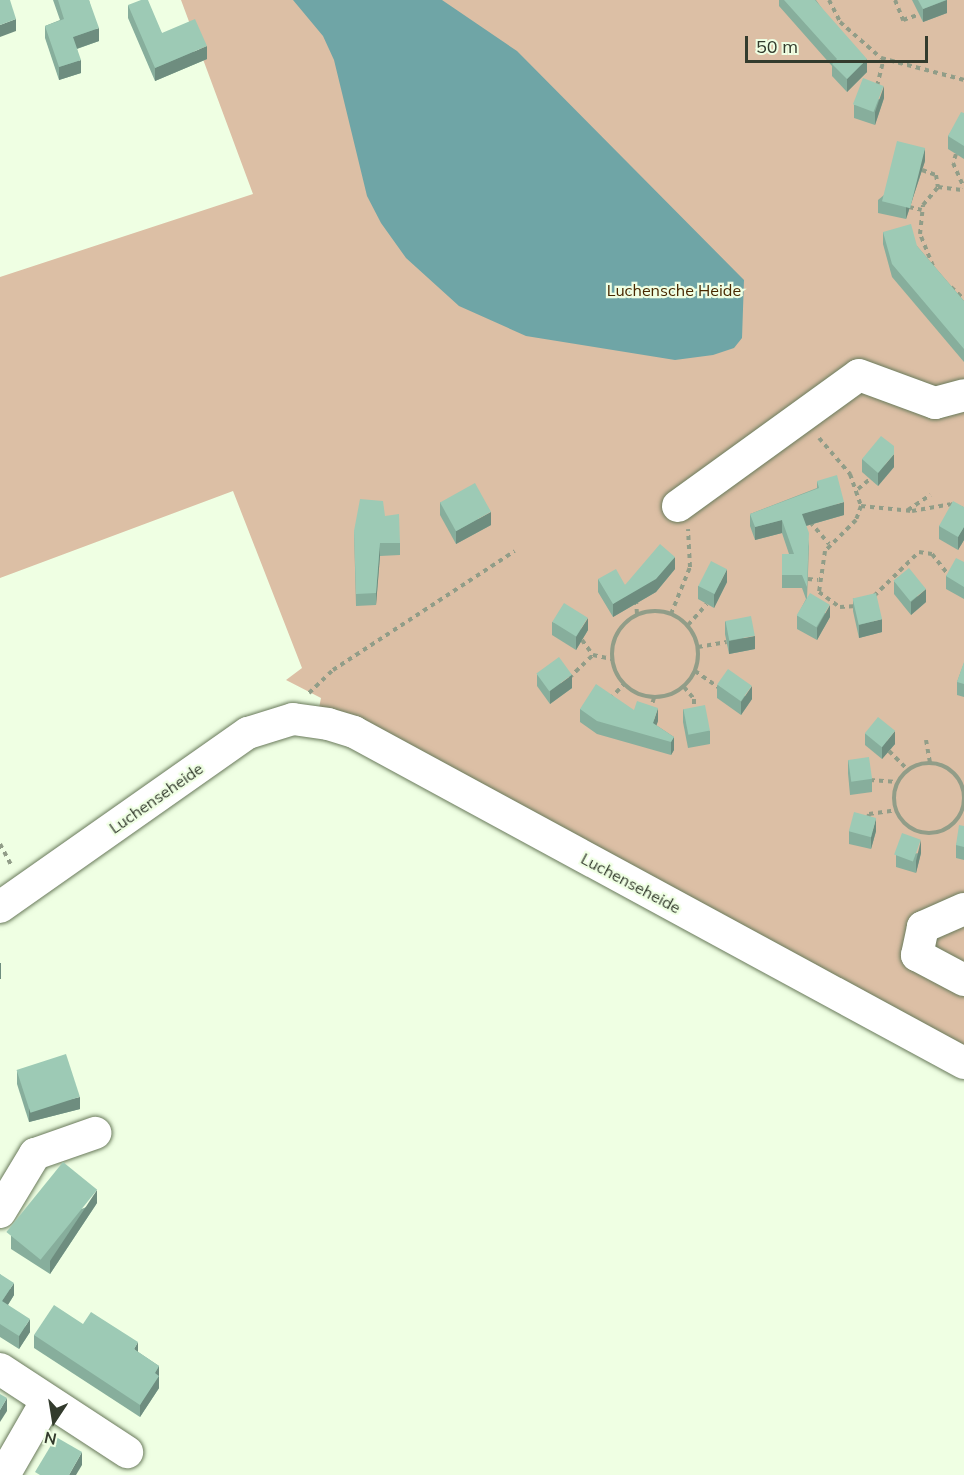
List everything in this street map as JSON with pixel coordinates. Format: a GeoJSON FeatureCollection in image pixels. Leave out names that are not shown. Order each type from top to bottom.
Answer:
{"type":"FeatureCollection","features":[{"type":"Feature","properties":{"kind":"street"},"geometry":{"type":"LineString","coordinates":[[678,506],[859,375],[935,404],[964,395]]}},
{"type":"Feature","properties":{"kind":"street","name":"Luchenseheide"},"geometry":{"type":"LineString","coordinates":[[12,899],[248,733],[293,719],[354,732],[964,1063]]}},
{"type":"Feature","properties":{"kind":"street"},"geometry":{"type":"LineString","coordinates":[[964,909],[923,927],[917,955],[964,980]]}},
{"type":"Feature","properties":{"kind":"street"},"geometry":{"type":"LineString","coordinates":[[0,1212],[35,1154],[94,1133]]}},
{"type":"Feature","properties":{"kind":"street"},"geometry":{"type":"LineString","coordinates":[[0,1369],[46,1402],[127,1452]]}},
{"type":"Feature","properties":{"kind":"street"},"geometry":{"type":"LineString","coordinates":[[4,1475],[46,1402]]}},
{"type":"Feature","properties":{"kind":"path"},"geometry":{"type":"LineString","coordinates":[[829,0],[840,22],[872,51],[884,58],[964,80]]}},
{"type":"Feature","properties":{"kind":"path"},"geometry":{"type":"LineString","coordinates":[[895,0],[903,20],[920,14]]}},
{"type":"Feature","properties":{"kind":"path"},"geometry":{"type":"LineString","coordinates":[[833,30],[840,22]]}},
{"type":"Feature","properties":{"kind":"path"},"geometry":{"type":"LineString","coordinates":[[866,58],[872,51]]}},
{"type":"Feature","properties":{"kind":"path"},"geometry":{"type":"LineString","coordinates":[[874,95],[884,58]]}},
{"type":"Feature","properties":{"kind":"path"},"geometry":{"type":"LineString","coordinates":[[938,188],[964,189],[953,163],[956,154]]}},
{"type":"Feature","properties":{"kind":"path"},"geometry":{"type":"LineString","coordinates":[[922,170],[936,175],[938,188],[922,210],[922,246],[937,271]]}},
{"type":"Feature","properties":{"kind":"path"},"geometry":{"type":"LineString","coordinates":[[909,207],[922,210]]}},
{"type":"Feature","properties":{"kind":"path"},"geometry":{"type":"LineString","coordinates":[[914,247],[922,246]]}},
{"type":"Feature","properties":{"kind":"path"},"geometry":{"type":"LineString","coordinates":[[946,281],[964,299]]}},
{"type":"Feature","properties":{"kind":"path"},"geometry":{"type":"LineString","coordinates":[[801,417],[858,489],[861,506],[856,520],[829,544],[818,580],[828,602],[840,608],[862,603],[864,608]]}},
{"type":"Feature","properties":{"kind":"path"},"geometry":{"type":"LineString","coordinates":[[858,489],[870,479]]}},
{"type":"Feature","properties":{"kind":"path"},"geometry":{"type":"LineString","coordinates":[[908,511],[930,495]]}},
{"type":"Feature","properties":{"kind":"path"},"geometry":{"type":"LineString","coordinates":[[861,506],[908,511],[950,504],[964,509]]}},
{"type":"Feature","properties":{"kind":"path"},"geometry":{"type":"LineString","coordinates":[[671,614],[690,567],[691,542],[678,506]]}},
{"type":"Feature","properties":{"kind":"path"},"geometry":{"type":"LineString","coordinates":[[801,525],[816,516]]}},
{"type":"Feature","properties":{"kind":"path"},"geometry":{"type":"LineString","coordinates":[[809,520],[829,544]]}},
{"type":"Feature","properties":{"kind":"path"},"geometry":{"type":"LineString","coordinates":[[293,719],[305,698],[333,670],[515,551]]}},
{"type":"Feature","properties":{"kind":"path"},"geometry":{"type":"LineString","coordinates":[[868,600],[894,581],[920,552],[932,554],[952,579]]}},
{"type":"Feature","properties":{"kind":"path"},"geometry":{"type":"LineString","coordinates":[[808,579],[818,580]]}},
{"type":"Feature","properties":{"kind":"path"},"geometry":{"type":"LineString","coordinates":[[894,581],[901,588]]}},
{"type":"Feature","properties":{"kind":"path"},"geometry":{"type":"LineString","coordinates":[[637,615],[636,600],[643,593]]}},
{"type":"Feature","properties":{"kind":"path"},"geometry":{"type":"LineString","coordinates":[[688,625],[707,604]]}},
{"type":"Feature","properties":{"kind":"path"},"geometry":{"type":"LineString","coordinates":[[671,614],[688,625],[698,647],[695,671],[684,687],[654,698],[624,684],[612,659],[616,636],[627,622],[637,615],[671,614]]}},
{"type":"Feature","properties":{"kind":"path"},"geometry":{"type":"LineString","coordinates":[[622,615],[627,622]]}},
{"type":"Feature","properties":{"kind":"path"},"geometry":{"type":"LineString","coordinates":[[582,640],[593,655],[612,659]]}},
{"type":"Feature","properties":{"kind":"path"},"geometry":{"type":"LineString","coordinates":[[698,647],[727,642]]}},
{"type":"Feature","properties":{"kind":"path"},"geometry":{"type":"LineString","coordinates":[[567,680],[593,655]]}},
{"type":"Feature","properties":{"kind":"path"},"geometry":{"type":"LineString","coordinates":[[695,671],[722,690]]}},
{"type":"Feature","properties":{"kind":"path"},"geometry":{"type":"LineString","coordinates":[[606,704],[624,684]]}},
{"type":"Feature","properties":{"kind":"path"},"geometry":{"type":"LineString","coordinates":[[684,687],[694,699],[694,720]]}},
{"type":"Feature","properties":{"kind":"path"},"geometry":{"type":"LineString","coordinates":[[648,717],[654,698]]}},
{"type":"Feature","properties":{"kind":"path"},"geometry":{"type":"LineString","coordinates":[[926,740],[930,763]]}},
{"type":"Feature","properties":{"kind":"path"},"geometry":{"type":"LineString","coordinates":[[889,751],[908,770]]}},
{"type":"Feature","properties":{"kind":"path"},"geometry":{"type":"LineString","coordinates":[[896,810],[898,782],[908,770],[930,763],[956,776],[964,805],[951,826],[919,832]]}},
{"type":"Feature","properties":{"kind":"path"},"geometry":{"type":"LineString","coordinates":[[870,780],[898,782]]}},
{"type":"Feature","properties":{"kind":"path"},"geometry":{"type":"LineString","coordinates":[[896,810],[919,832]]}},
{"type":"Feature","properties":{"kind":"path"},"geometry":{"type":"LineString","coordinates":[[866,828],[869,814],[896,810]]}},
{"type":"Feature","properties":{"kind":"path"},"geometry":{"type":"LineString","coordinates":[[916,841],[919,832]]}},
{"type":"Feature","properties":{"kind":"green space","name":"Luchensche Heide"},"geometry":{"type":"Polygon","coordinates":[[[181,0],[964,0],[964,1050],[319,708],[321,698],[286,680],[302,668],[233,491],[0,578],[0,277],[253,194],[181,0]]]}},
{"type":"Feature","properties":{"kind":"water"},"geometry":{"type":"Polygon","coordinates":[[[293,0],[442,0],[517,51],[744,280],[742,338],[734,348],[713,355],[675,360],[526,336],[459,306],[406,258],[381,223],[367,196],[334,60],[323,36],[293,0]]]}},
{"type":"Feature","properties":{"kind":"building"},"geometry":{"type":"Polygon","coordinates":[[[0,0],[10,0],[16,19],[0,25],[0,0]]]}},
{"type":"Feature","properties":{"kind":"building"},"geometry":{"type":"Polygon","coordinates":[[[58,0],[89,0],[99,28],[73,37],[81,60],[59,67],[45,26],[64,19],[58,0]]]}},
{"type":"Feature","properties":{"kind":"building"},"geometry":{"type":"Polygon","coordinates":[[[148,0],[162,33],[195,19],[207,46],[155,68],[128,5],[148,0]]]}},
{"type":"Feature","properties":{"kind":"building"},"geometry":{"type":"Polygon","coordinates":[[[784,0],[815,0],[867,59],[847,79],[832,64],[837,59],[784,0]]]}},
{"type":"Feature","properties":{"kind":"building"},"geometry":{"type":"Polygon","coordinates":[[[918,0],[946,0],[923,9],[918,0]]]}},
{"type":"Feature","properties":{"kind":"building"},"geometry":{"type":"Polygon","coordinates":[[[863,78],[884,86],[874,112],[853,104],[863,78]]]}},
{"type":"Feature","properties":{"kind":"building"},"geometry":{"type":"Polygon","coordinates":[[[961,112],[964,113],[964,146],[948,136],[961,112]]]}},
{"type":"Feature","properties":{"kind":"building"},"geometry":{"type":"Polygon","coordinates":[[[897,141],[925,148],[910,208],[882,201],[897,141]]]}},
{"type":"Feature","properties":{"kind":"building"},"geometry":{"type":"Polygon","coordinates":[[[911,224],[917,246],[964,301],[964,349],[892,264],[883,232],[911,224]]]}},
{"type":"Feature","properties":{"kind":"building"},"geometry":{"type":"Polygon","coordinates":[[[881,436],[894,446],[894,454],[878,473],[862,459],[881,436]]]}},
{"type":"Feature","properties":{"kind":"building"},"geometry":{"type":"Polygon","coordinates":[[[837,475],[844,502],[802,514],[809,533],[807,587],[802,575],[782,575],[782,554],[794,554],[782,520],[755,527],[750,514],[819,488],[817,481],[837,475]]]}},
{"type":"Feature","properties":{"kind":"building"},"geometry":{"type":"Polygon","coordinates":[[[475,483],[491,512],[456,531],[440,502],[475,483]]]}},
{"type":"Feature","properties":{"kind":"building"},"geometry":{"type":"Polygon","coordinates":[[[360,499],[383,501],[385,516],[399,514],[400,543],[380,543],[376,593],[356,594],[354,531],[360,499]]]}},
{"type":"Feature","properties":{"kind":"building"},"geometry":{"type":"Polygon","coordinates":[[[953,501],[964,507],[964,527],[958,537],[939,526],[953,501]]]}},
{"type":"Feature","properties":{"kind":"building"},"geometry":{"type":"Polygon","coordinates":[[[660,544],[675,557],[656,579],[613,604],[598,579],[616,569],[625,585],[660,544]]]}},
{"type":"Feature","properties":{"kind":"building"},"geometry":{"type":"Polygon","coordinates":[[[956,558],[964,562],[964,587],[946,576],[956,558]]]}},
{"type":"Feature","properties":{"kind":"building"},"geometry":{"type":"Polygon","coordinates":[[[711,561],[727,569],[714,594],[698,586],[711,561]]]}},
{"type":"Feature","properties":{"kind":"building"},"geometry":{"type":"Polygon","coordinates":[[[909,568],[926,589],[910,602],[893,581],[909,568]]]}},
{"type":"Feature","properties":{"kind":"building"},"geometry":{"type":"Polygon","coordinates":[[[810,593],[830,605],[816,627],[797,615],[810,593]]]}},
{"type":"Feature","properties":{"kind":"building"},"geometry":{"type":"Polygon","coordinates":[[[876,593],[882,619],[859,625],[853,598],[876,593]]]}},
{"type":"Feature","properties":{"kind":"building"},"geometry":{"type":"Polygon","coordinates":[[[564,603],[588,618],[576,636],[552,622],[564,603]]]}},
{"type":"Feature","properties":{"kind":"building"},"geometry":{"type":"Polygon","coordinates":[[[751,616],[755,636],[729,641],[725,621],[751,616]]]}},
{"type":"Feature","properties":{"kind":"building"},"geometry":{"type":"Polygon","coordinates":[[[559,657],[572,675],[549,691],[536,673],[559,657]]]}},
{"type":"Feature","properties":{"kind":"building"},"geometry":{"type":"Polygon","coordinates":[[[964,662],[964,684],[957,682],[964,662]]]}},
{"type":"Feature","properties":{"kind":"building"},"geometry":{"type":"Polygon","coordinates":[[[728,669],[752,686],[741,701],[717,685],[728,669]]]}},
{"type":"Feature","properties":{"kind":"building"},"geometry":{"type":"Polygon","coordinates":[[[596,684],[634,710],[637,701],[658,708],[653,723],[674,737],[671,742],[597,721],[580,709],[596,684]]]}},
{"type":"Feature","properties":{"kind":"building"},"geometry":{"type":"Polygon","coordinates":[[[705,705],[710,731],[688,735],[683,709],[705,705]]]}},
{"type":"Feature","properties":{"kind":"building"},"geometry":{"type":"Polygon","coordinates":[[[878,717],[895,731],[882,747],[865,733],[878,717]]]}},
{"type":"Feature","properties":{"kind":"building"},"geometry":{"type":"Polygon","coordinates":[[[869,757],[872,779],[851,782],[848,760],[869,757]]]}},
{"type":"Feature","properties":{"kind":"building"},"geometry":{"type":"Polygon","coordinates":[[[854,812],[876,818],[871,837],[849,831],[854,812]]]}},
{"type":"Feature","properties":{"kind":"building"},"geometry":{"type":"Polygon","coordinates":[[[959,825],[964,826],[964,847],[956,845],[959,825]]]}},
{"type":"Feature","properties":{"kind":"building"},"geometry":{"type":"Polygon","coordinates":[[[902,833],[921,840],[913,861],[894,855],[902,833]]]}},
{"type":"Feature","properties":{"kind":"building"},"geometry":{"type":"Polygon","coordinates":[[[66,1054],[80,1097],[30,1113],[17,1070],[66,1054]]]}},
{"type":"Feature","properties":{"kind":"building"},"geometry":{"type":"Polygon","coordinates":[[[63,1162],[97,1190],[41,1260],[6,1232],[63,1162]]]}},
{"type":"Feature","properties":{"kind":"building"},"geometry":{"type":"Polygon","coordinates":[[[0,1274],[14,1283],[2,1301],[30,1319],[19,1336],[0,1324],[0,1274]]]}},
{"type":"Feature","properties":{"kind":"building"},"geometry":{"type":"Polygon","coordinates":[[[54,1305],[83,1324],[91,1312],[138,1342],[134,1349],[159,1366],[155,1373],[159,1376],[140,1405],[34,1335],[54,1305]]]}},
{"type":"Feature","properties":{"kind":"building"},"geometry":{"type":"Polygon","coordinates":[[[0,1394],[7,1398],[0,1410],[0,1394]]]}},
{"type":"Feature","properties":{"kind":"building"},"geometry":{"type":"Polygon","coordinates":[[[56,1437],[82,1452],[69,1475],[40,1475],[35,1472],[56,1437]]]}}]}
